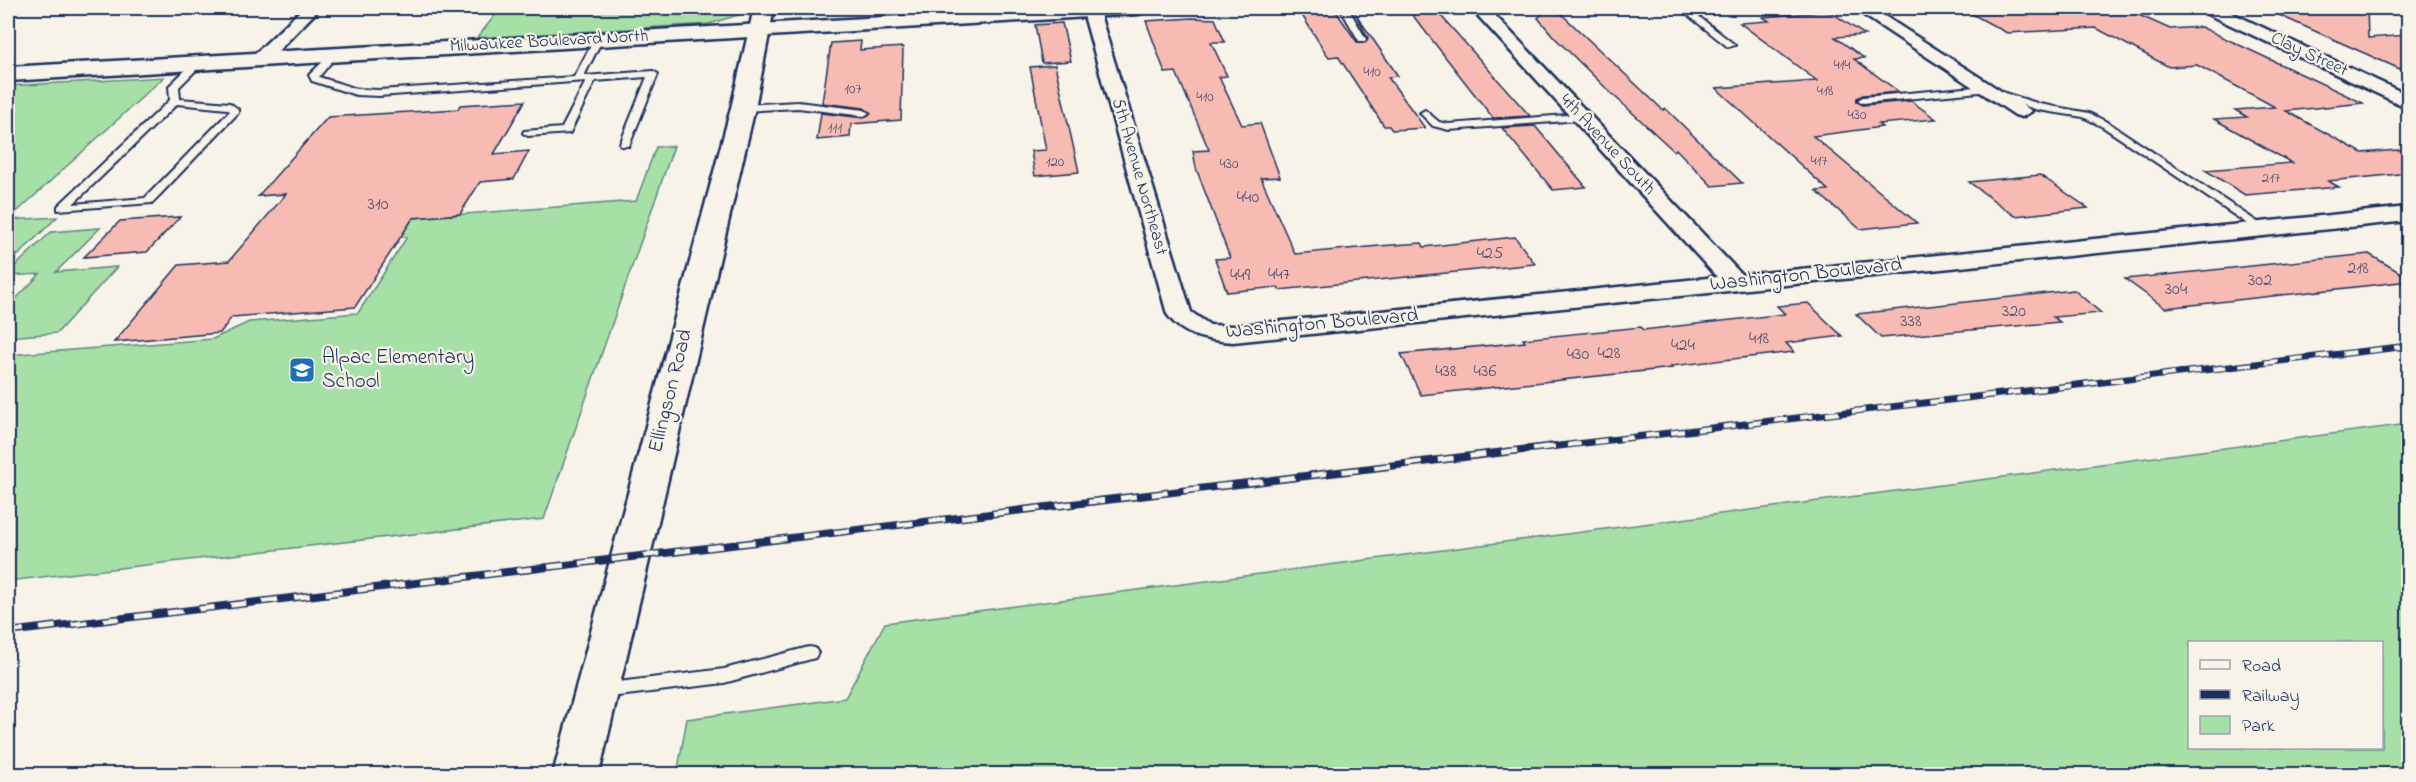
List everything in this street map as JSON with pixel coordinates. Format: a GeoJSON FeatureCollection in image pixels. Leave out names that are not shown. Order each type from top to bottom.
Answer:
{"type":"FeatureCollection","features":[{"type":"Feature","properties":{"kind":"street"},"geometry":{"type":"LineString","coordinates":[[260,59],[312,8]]}},
{"type":"Feature","properties":{"kind":"street","name":"Milwaukee Boulevard North"},"geometry":{"type":"LineString","coordinates":[[8,74],[598,40],[762,19],[1138,8]]}},
{"type":"Feature","properties":{"kind":"street","name":"4th Avenue South"},"geometry":{"type":"LineString","coordinates":[[1479,8],[1735,282]]}},
{"type":"Feature","properties":{"kind":"street"},"geometry":{"type":"LineString","coordinates":[[1861,8],[2022,111]]}},
{"type":"Feature","properties":{"kind":"street","name":"Clay Street"},"geometry":{"type":"LineString","coordinates":[[2209,8],[2409,102]]}},
{"type":"Feature","properties":{"kind":"street","name":"5th Avenue Northeast"},"geometry":{"type":"LineString","coordinates":[[1090,9],[1179,314],[1189,325],[1203,333]]}},
{"type":"Feature","properties":{"kind":"street","name":"Ellingson Road"},"geometry":{"type":"LineString","coordinates":[[576,774],[742,108],[762,19]]}},
{"type":"Feature","properties":{"kind":"street","name":"Washington Boulevard"},"geometry":{"type":"LineString","coordinates":[[1203,333],[1233,334],[2409,214]]}},
{"type":"Feature","properties":{"kind":"lane"},"geometry":{"type":"LineString","coordinates":[[1344,8],[1362,39]]}},
{"type":"Feature","properties":{"kind":"lane"},"geometry":{"type":"LineString","coordinates":[[1683,8],[1731,45]]}},
{"type":"Feature","properties":{"kind":"lane"},"geometry":{"type":"LineString","coordinates":[[577,81],[598,40]]}},
{"type":"Feature","properties":{"kind":"lane"},"geometry":{"type":"LineString","coordinates":[[333,55],[315,75],[315,79],[365,93],[577,81],[653,74],[625,144]]}},
{"type":"Feature","properties":{"kind":"lane"},"geometry":{"type":"LineString","coordinates":[[175,101],[174,86],[198,63]]}},
{"type":"Feature","properties":{"kind":"lane"},"geometry":{"type":"LineString","coordinates":[[528,133],[566,130],[592,78]]}},
{"type":"Feature","properties":{"kind":"lane"},"geometry":{"type":"LineString","coordinates":[[1863,100],[1990,91],[2038,107],[2086,115],[2106,125],[2262,229]]}},
{"type":"Feature","properties":{"kind":"lane"},"geometry":{"type":"LineString","coordinates":[[175,101],[230,106],[235,111],[148,201],[62,208],[79,191],[175,101]]}},
{"type":"Feature","properties":{"kind":"lane"},"geometry":{"type":"LineString","coordinates":[[742,108],[798,105],[864,113]]}},
{"type":"Feature","properties":{"kind":"lane"},"geometry":{"type":"LineString","coordinates":[[1425,113],[1436,124],[1449,127],[1581,117]]}},
{"type":"Feature","properties":{"kind":"lane"},"geometry":{"type":"LineString","coordinates":[[597,691],[724,676],[809,653]]}},
{"type":"Feature","properties":{"kind":"green space"},"geometry":{"type":"Polygon","coordinates":[[[501,8],[746,8],[745,13],[709,24],[477,38],[501,8]]]}},
{"type":"Feature","properties":{"kind":"green space"},"geometry":{"type":"Polygon","coordinates":[[[164,77],[8,220],[8,86],[164,77]]]}},
{"type":"Feature","properties":{"kind":"green space"},"geometry":{"type":"Polygon","coordinates":[[[674,146],[544,519],[8,581],[8,355],[213,339],[249,322],[358,313],[407,237],[400,237],[413,218],[636,201],[656,147],[674,146]]]}},
{"type":"Feature","properties":{"kind":"green space"},"geometry":{"type":"Polygon","coordinates":[[[57,217],[8,265],[8,220],[57,217]]]}},
{"type":"Feature","properties":{"kind":"green space"},"geometry":{"type":"Polygon","coordinates":[[[100,228],[56,272],[117,267],[57,333],[8,337],[8,307],[40,274],[8,276],[8,273],[51,232],[100,228]]]}},
{"type":"Feature","properties":{"kind":"green space"},"geometry":{"type":"Polygon","coordinates":[[[2408,424],[2408,774],[677,774],[687,719],[845,698],[885,623],[2408,424]]]}},
{"type":"Feature","properties":{"kind":"building"},"geometry":{"type":"Polygon","coordinates":[[[1407,8],[1434,8],[1530,116],[1493,118],[1407,8]]]}},
{"type":"Feature","properties":{"kind":"building"},"geometry":{"type":"Polygon","coordinates":[[[1548,8],[1555,8],[1663,110],[1665,108],[1742,183],[1712,186],[1676,149],[1674,151],[1554,37],[1538,18],[1548,8]]]}},
{"type":"Feature","properties":{"kind":"building"},"geometry":{"type":"Polygon","coordinates":[[[1961,8],[2123,8],[2170,29],[2201,27],[2363,103],[2286,111],[2362,153],[2409,149],[2409,173],[2328,181],[2339,187],[2245,195],[2205,170],[2292,163],[2214,119],[2247,117],[2235,110],[2275,107],[2197,65],[2169,67],[2096,28],[2007,33],[1961,8]]]}},
{"type":"Feature","properties":{"kind":"building"},"geometry":{"type":"Polygon","coordinates":[[[2263,8],[2367,8],[2368,38],[2409,35],[2409,73],[2263,8]]]}},
{"type":"Feature","properties":{"kind":"building"},"geometry":{"type":"Polygon","coordinates":[[[1335,10],[1357,42],[1365,43],[1368,38],[1355,13],[1398,76],[1388,77],[1425,128],[1392,130],[1389,126],[1384,126],[1338,56],[1329,57],[1300,12],[1335,10]]]}},
{"type":"Feature","properties":{"kind":"building"},"geometry":{"type":"Polygon","coordinates":[[[1832,13],[1865,35],[1835,37],[1864,58],[1854,59],[1899,92],[1863,95],[1857,98],[1857,102],[1863,105],[1911,101],[1936,119],[1878,124],[1882,127],[1813,136],[1917,223],[1860,229],[1816,191],[1828,190],[1716,88],[1817,81],[1740,23],[1769,21],[1763,17],[1832,13]]]}},
{"type":"Feature","properties":{"kind":"building"},"geometry":{"type":"Polygon","coordinates":[[[1215,19],[1225,42],[1211,42],[1227,76],[1219,77],[1242,125],[1260,123],[1280,177],[1261,178],[1295,254],[1422,243],[1424,247],[1515,237],[1535,264],[1279,290],[1278,287],[1227,292],[1215,259],[1230,258],[1196,168],[1193,151],[1209,150],[1176,72],[1165,73],[1146,21],[1215,19]]]}},
{"type":"Feature","properties":{"kind":"building"},"geometry":{"type":"Polygon","coordinates":[[[1062,23],[1071,61],[1042,63],[1035,25],[1062,23]]]}},
{"type":"Feature","properties":{"kind":"building"},"geometry":{"type":"Polygon","coordinates":[[[861,41],[860,50],[903,47],[901,120],[851,124],[850,137],[817,140],[821,113],[864,118],[871,114],[864,108],[822,103],[831,43],[861,41]]]}},
{"type":"Feature","properties":{"kind":"building"},"geometry":{"type":"Polygon","coordinates":[[[1055,65],[1079,172],[1035,176],[1031,151],[1046,150],[1030,67],[1055,65]]]}},
{"type":"Feature","properties":{"kind":"building"},"geometry":{"type":"Polygon","coordinates":[[[525,101],[494,154],[529,151],[514,179],[480,182],[460,214],[413,218],[355,307],[232,317],[220,333],[114,342],[179,265],[229,261],[286,194],[258,196],[328,117],[458,109],[460,105],[525,101]]]}},
{"type":"Feature","properties":{"kind":"building"},"geometry":{"type":"Polygon","coordinates":[[[1535,126],[1586,187],[1553,190],[1502,128],[1535,126]]]}},
{"type":"Feature","properties":{"kind":"building"},"geometry":{"type":"Polygon","coordinates":[[[2040,175],[2088,208],[2015,216],[1969,182],[2040,175]]]}},
{"type":"Feature","properties":{"kind":"building"},"geometry":{"type":"Polygon","coordinates":[[[180,217],[147,252],[84,257],[120,221],[180,217]]]}},
{"type":"Feature","properties":{"kind":"building"},"geometry":{"type":"Polygon","coordinates":[[[2369,254],[2409,278],[2409,281],[2165,308],[2125,279],[2369,254]]]}},
{"type":"Feature","properties":{"kind":"building"},"geometry":{"type":"Polygon","coordinates":[[[2074,290],[2101,313],[2053,317],[2060,322],[1881,338],[1856,314],[2074,290]]]}},
{"type":"Feature","properties":{"kind":"building"},"geometry":{"type":"Polygon","coordinates":[[[1808,303],[1842,336],[1786,343],[1794,352],[1671,366],[1672,368],[1421,395],[1401,354],[1525,342],[1523,339],[1641,327],[1643,330],[1785,314],[1777,306],[1808,303]]]}},
{"type":"Feature","properties":{"kind":"railway"},"geometry":{"type":"LineString","coordinates":[[1542,448],[2408,346]]}},
{"type":"Feature","properties":{"kind":"railway"},"geometry":{"type":"LineString","coordinates":[[8,632],[1555,446]]}},
{"type":"Feature","properties":{"kind":"place","name":"Alpac Elementary School"},"geometry":{"type":"Point","coordinates":[302,370]}}]}
